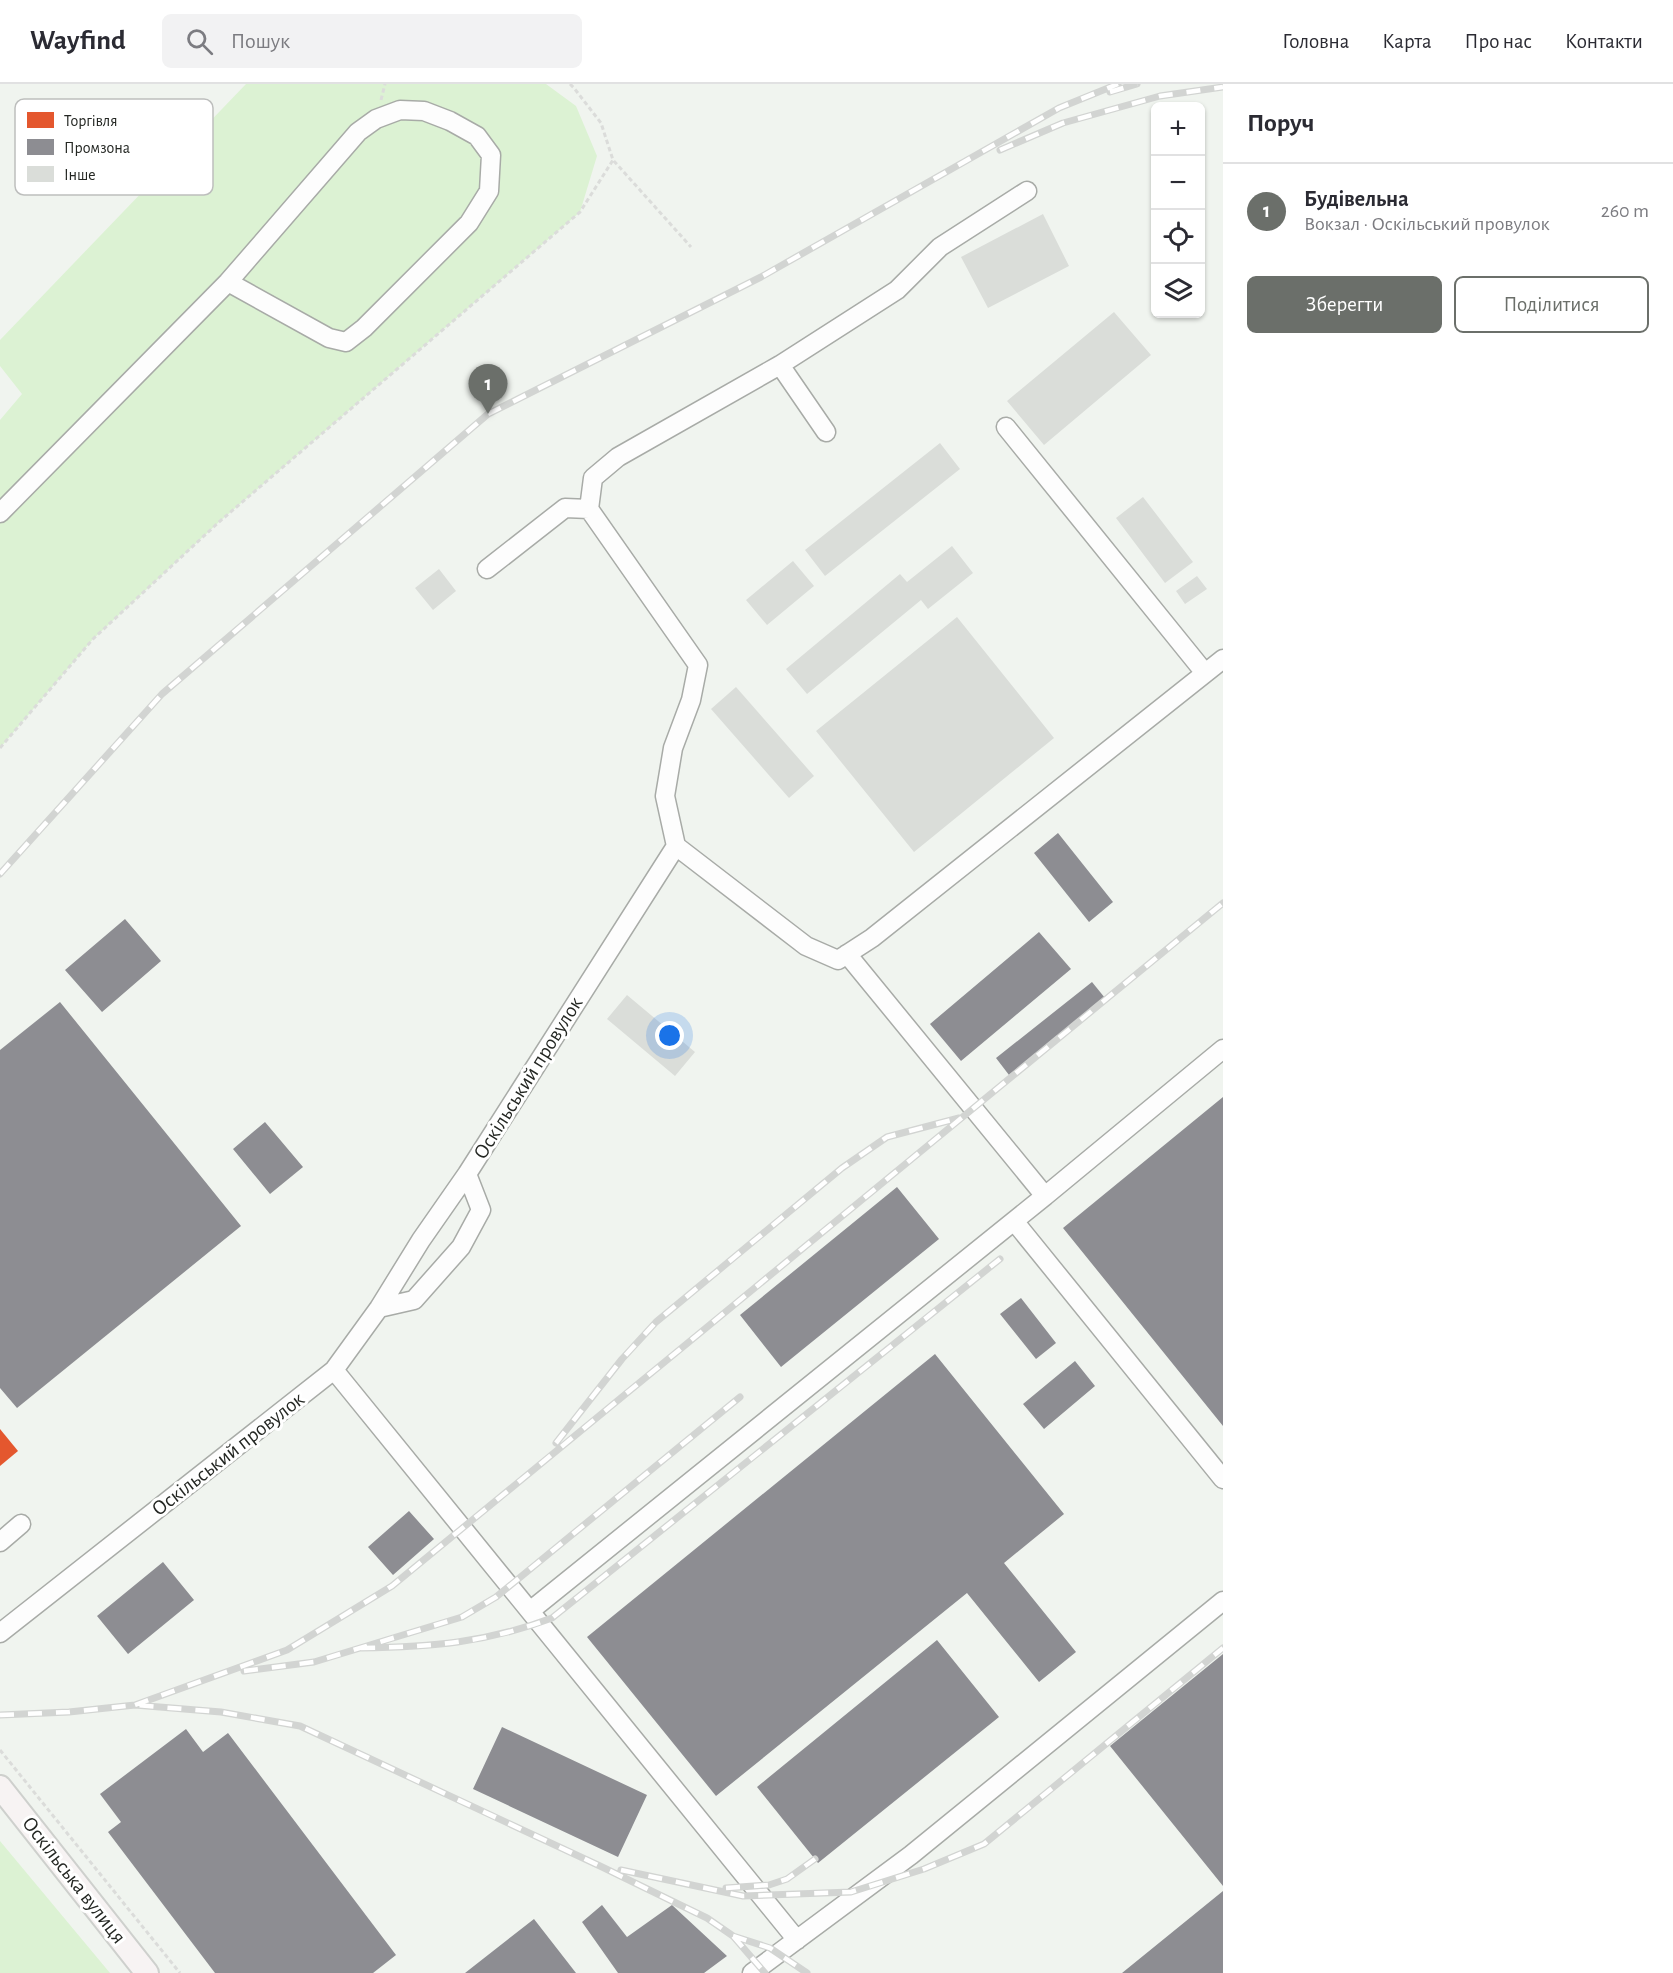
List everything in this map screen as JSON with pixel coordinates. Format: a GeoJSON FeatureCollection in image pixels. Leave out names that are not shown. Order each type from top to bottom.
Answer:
{"type":"FeatureCollection","features":[{"type":"Feature","properties":{"kind":"main road","name":"Оскільська вулиця"},"geometry":{"type":"LineString","coordinates":[[0,1787],[147,1973]]}},
{"type":"Feature","properties":{"kind":"street"},"geometry":{"type":"LineString","coordinates":[[0,513],[228,282],[358,132],[376,119],[400,110],[424,111],[450,121],[477,136],[491,155],[489,191],[469,223],[364,328],[346,342],[329,338],[228,282]]}},
{"type":"Feature","properties":{"kind":"street"},"geometry":{"type":"LineString","coordinates":[[1027,191],[940,247],[897,290],[780,365],[618,457],[592,478],[589,508],[698,665],[691,700],[673,748],[665,796],[676,846],[806,946],[838,960],[872,938],[1223,659]]}},
{"type":"Feature","properties":{"kind":"street"},"geometry":{"type":"LineString","coordinates":[[780,365],[826,432]]}},
{"type":"Feature","properties":{"kind":"street"},"geometry":{"type":"LineString","coordinates":[[1006,427],[1205,673]]}},
{"type":"Feature","properties":{"kind":"street"},"geometry":{"type":"LineString","coordinates":[[487,569],[564,508],[589,508]]}},
{"type":"Feature","properties":{"kind":"street","name":"Оскільський провулок"},"geometry":{"type":"LineString","coordinates":[[0,1633],[334,1370],[379,1308],[421,1240],[467,1174],[676,846]]}},
{"type":"Feature","properties":{"kind":"street"},"geometry":{"type":"LineString","coordinates":[[848,954],[1044,1196]]}},
{"type":"Feature","properties":{"kind":"street"},"geometry":{"type":"LineString","coordinates":[[530,1611],[1014,1221],[1223,1049]]}},
{"type":"Feature","properties":{"kind":"street"},"geometry":{"type":"LineString","coordinates":[[379,1308],[414,1300],[460,1247],[481,1210],[467,1174]]}},
{"type":"Feature","properties":{"kind":"street"},"geometry":{"type":"LineString","coordinates":[[1014,1221],[1223,1479]]}},
{"type":"Feature","properties":{"kind":"street"},"geometry":{"type":"LineString","coordinates":[[334,1370],[796,1940]]}},
{"type":"Feature","properties":{"kind":"street"},"geometry":{"type":"LineString","coordinates":[[0,1542],[21,1524]]}},
{"type":"Feature","properties":{"kind":"street"},"geometry":{"type":"LineString","coordinates":[[752,1973],[911,1855],[1223,1601]]}},
{"type":"Feature","properties":{"kind":"path"},"geometry":{"type":"LineString","coordinates":[[570,84],[601,123],[613,160],[691,247]]}},
{"type":"Feature","properties":{"kind":"path"},"geometry":{"type":"LineString","coordinates":[[0,748],[93,639],[219,522],[580,212],[613,160]]}},
{"type":"Feature","properties":{"kind":"path"},"geometry":{"type":"LineString","coordinates":[[0,1750],[180,1973]]}},
{"type":"Feature","properties":{"kind":"green space"},"geometry":{"type":"Polygon","coordinates":[[[246,84],[546,84],[576,106],[597,156],[580,212],[219,522],[93,639],[0,748],[0,420],[22,394],[0,366],[0,340],[139,195],[213,195],[213,118],[246,84]]]}},
{"type":"Feature","properties":{"kind":"green space"},"geometry":{"type":"Polygon","coordinates":[[[0,1841],[110,1973],[0,1973],[0,1841]]]}},
{"type":"Feature","properties":{"kind":"building: Торгівля"},"geometry":{"type":"Polygon","coordinates":[[[0,1429],[18,1451],[0,1466],[0,1429]]]}},
{"type":"Feature","properties":{"kind":"building: Промзона"},"geometry":{"type":"Polygon","coordinates":[[[1058,833],[1113,902],[1089,922],[1034,853],[1058,833]]]}},
{"type":"Feature","properties":{"kind":"building: Промзона"},"geometry":{"type":"Polygon","coordinates":[[[125,919],[161,961],[102,1012],[65,970],[125,919]]]}},
{"type":"Feature","properties":{"kind":"building: Промзона"},"geometry":{"type":"Polygon","coordinates":[[[1039,932],[1071,969],[961,1061],[930,1024],[1039,932]]]}},
{"type":"Feature","properties":{"kind":"building: Промзона"},"geometry":{"type":"Polygon","coordinates":[[[1092,982],[1105,998],[1009,1075],[996,1058],[1092,982]]]}},
{"type":"Feature","properties":{"kind":"building: Промзона"},"geometry":{"type":"Polygon","coordinates":[[[60,1002],[241,1226],[17,1408],[0,1388],[0,1050],[60,1002]]]}},
{"type":"Feature","properties":{"kind":"building: Промзона"},"geometry":{"type":"Polygon","coordinates":[[[1223,1097],[1223,1426],[1063,1228],[1223,1097]]]}},
{"type":"Feature","properties":{"kind":"building: Промзона"},"geometry":{"type":"Polygon","coordinates":[[[265,1122],[303,1167],[270,1194],[233,1149],[265,1122]]]}},
{"type":"Feature","properties":{"kind":"building: Промзона"},"geometry":{"type":"Polygon","coordinates":[[[897,1187],[939,1239],[781,1367],[740,1315],[897,1187]]]}},
{"type":"Feature","properties":{"kind":"building: Промзона"},"geometry":{"type":"Polygon","coordinates":[[[1021,1298],[1056,1343],[1036,1359],[1000,1314],[1021,1298]]]}},
{"type":"Feature","properties":{"kind":"building: Промзона"},"geometry":{"type":"Polygon","coordinates":[[[935,1354],[1064,1514],[1004,1563],[1076,1652],[1039,1682],[967,1593],[716,1796],[587,1637],[935,1354]]]}},
{"type":"Feature","properties":{"kind":"building: Промзона"},"geometry":{"type":"Polygon","coordinates":[[[1075,1361],[1095,1386],[1044,1429],[1023,1404],[1075,1361]]]}},
{"type":"Feature","properties":{"kind":"building: Промзона"},"geometry":{"type":"Polygon","coordinates":[[[409,1511],[434,1539],[393,1575],[368,1547],[409,1511]]]}},
{"type":"Feature","properties":{"kind":"building: Промзона"},"geometry":{"type":"Polygon","coordinates":[[[163,1562],[194,1600],[128,1654],[97,1616],[163,1562]]]}},
{"type":"Feature","properties":{"kind":"building: Промзона"},"geometry":{"type":"Polygon","coordinates":[[[937,1640],[999,1717],[818,1863],[757,1787],[937,1640]]]}},
{"type":"Feature","properties":{"kind":"building: Промзона"},"geometry":{"type":"Polygon","coordinates":[[[1223,1654],[1223,1886],[1110,1746],[1223,1654]]]}},
{"type":"Feature","properties":{"kind":"building: Промзона"},"geometry":{"type":"Polygon","coordinates":[[[502,1727],[647,1795],[618,1857],[473,1789],[502,1727]]]}},
{"type":"Feature","properties":{"kind":"building: Промзона"},"geometry":{"type":"Polygon","coordinates":[[[186,1729],[203,1752],[228,1733],[396,1955],[373,1973],[215,1973],[108,1832],[121,1822],[100,1794],[186,1729]]]}},
{"type":"Feature","properties":{"kind":"building: Промзона"},"geometry":{"type":"Polygon","coordinates":[[[1223,1891],[1223,1973],[1122,1973],[1223,1891]]]}},
{"type":"Feature","properties":{"kind":"building: Промзона"},"geometry":{"type":"Polygon","coordinates":[[[602,1905],[627,1937],[672,1905],[727,1956],[704,1973],[618,1973],[582,1922],[602,1905]]]}},
{"type":"Feature","properties":{"kind":"building: Промзона"},"geometry":{"type":"Polygon","coordinates":[[[534,1919],[576,1973],[465,1973],[534,1919]]]}},
{"type":"Feature","properties":{"kind":"building: Інше"},"geometry":{"type":"Polygon","coordinates":[[[1043,214],[1069,266],[988,308],[961,257],[1043,214]]]}},
{"type":"Feature","properties":{"kind":"building: Інше"},"geometry":{"type":"Polygon","coordinates":[[[1114,312],[1151,355],[1044,445],[1007,401],[1114,312]]]}},
{"type":"Feature","properties":{"kind":"building: Інше"},"geometry":{"type":"Polygon","coordinates":[[[940,443],[960,469],[825,576],[805,550],[940,443]]]}},
{"type":"Feature","properties":{"kind":"building: Інше"},"geometry":{"type":"Polygon","coordinates":[[[1143,497],[1193,562],[1165,583],[1116,518],[1143,497]]]}},
{"type":"Feature","properties":{"kind":"building: Інше"},"geometry":{"type":"Polygon","coordinates":[[[952,546],[973,573],[928,609],[921,600],[807,694],[786,669],[900,574],[907,582],[952,546]]]}},
{"type":"Feature","properties":{"kind":"building: Інше"},"geometry":{"type":"Polygon","coordinates":[[[793,561],[814,586],[767,625],[746,600],[793,561]]]}},
{"type":"Feature","properties":{"kind":"building: Інше"},"geometry":{"type":"Polygon","coordinates":[[[439,569],[456,591],[433,610],[415,588],[439,569]]]}},
{"type":"Feature","properties":{"kind":"building: Інше"},"geometry":{"type":"Polygon","coordinates":[[[1197,576],[1207,589],[1185,604],[1176,591],[1197,576]]]}},
{"type":"Feature","properties":{"kind":"building: Інше"},"geometry":{"type":"Polygon","coordinates":[[[957,617],[1054,738],[914,852],[816,731],[957,617]]]}},
{"type":"Feature","properties":{"kind":"building: Інше"},"geometry":{"type":"Polygon","coordinates":[[[736,687],[814,776],[789,798],[711,709],[736,687]]]}},
{"type":"Feature","properties":{"kind":"building: Інше"},"geometry":{"type":"Polygon","coordinates":[[[627,995],[695,1052],[675,1076],[607,1019],[627,995]]]}},
{"type":"Feature","properties":{"kind":"railway"},"geometry":{"type":"LineString","coordinates":[[0,874],[162,694],[488,414],[761,277],[1059,108],[1118,84]]}},
{"type":"Feature","properties":{"kind":"railway"},"geometry":{"type":"LineString","coordinates":[[1110,92],[1137,84]]}},
{"type":"Feature","properties":{"kind":"railway"},"geometry":{"type":"LineString","coordinates":[[1000,150],[1063,123],[1160,96],[1223,87]]}},
{"type":"Feature","properties":{"kind":"railway"},"geometry":{"type":"LineString","coordinates":[[135,1705],[287,1650],[392,1586],[1223,903]]}},
{"type":"Feature","properties":{"kind":"railway"},"geometry":{"type":"LineString","coordinates":[[556,1443],[622,1359],[656,1322],[842,1168],[887,1137],[959,1118]]}},
{"type":"Feature","properties":{"kind":"railway"},"geometry":{"type":"LineString","coordinates":[[361,1648],[458,1642],[504,1633],[552,1618],[1000,1259]]}},
{"type":"Feature","properties":{"kind":"railway"},"geometry":{"type":"LineString","coordinates":[[244,1671],[314,1662],[462,1617],[496,1597],[740,1397]]}},
{"type":"Feature","properties":{"kind":"railway"},"geometry":{"type":"LineString","coordinates":[[621,1870],[743,1896],[851,1892],[924,1869],[984,1844],[1223,1648]]}},
{"type":"Feature","properties":{"kind":"railway"},"geometry":{"type":"LineString","coordinates":[[0,1715],[69,1712],[135,1705],[221,1712],[300,1726],[707,1918],[733,1936],[765,1973]]}},
{"type":"Feature","properties":{"kind":"railway"},"geometry":{"type":"LineString","coordinates":[[726,1888],[769,1885],[787,1879],[815,1859]]}},
{"type":"Feature","properties":{"kind":"railway"},"geometry":{"type":"LineString","coordinates":[[733,1936],[770,1948],[807,1973]]}},
{"type":"Feature","properties":{"kind":"place","name":"Будівельна"},"geometry":{"type":"Point","coordinates":[488,414]}}]}
